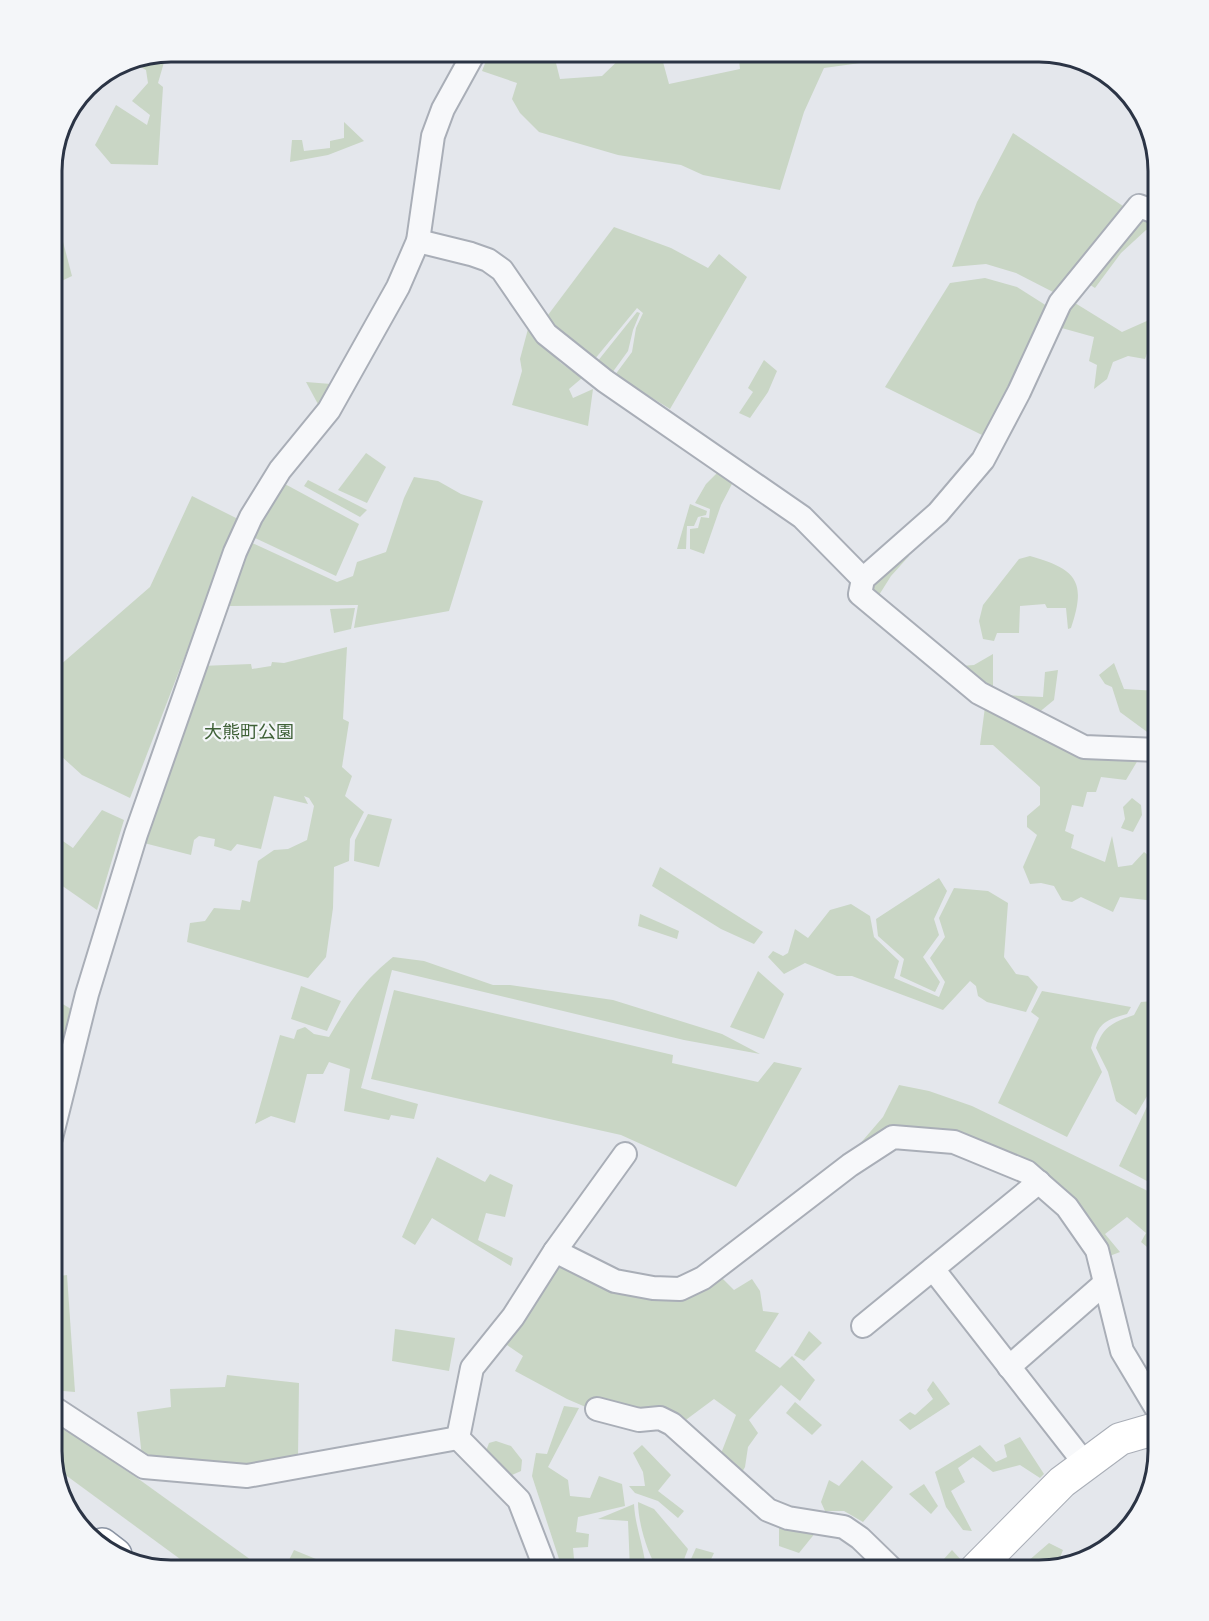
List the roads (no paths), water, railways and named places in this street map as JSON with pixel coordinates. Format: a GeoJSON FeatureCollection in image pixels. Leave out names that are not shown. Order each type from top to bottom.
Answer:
{"type":"FeatureCollection","features":[{"type":"Feature","properties":{"kind":"street"},"geometry":{"type":"LineString","coordinates":[[62,1094],[87,994],[136,834],[235,552],[251,517],[280,470],[329,410],[398,287],[418,241],[433,136],[443,109],[469,62]]}},
{"type":"Feature","properties":{"kind":"street"},"geometry":{"type":"LineString","coordinates":[[1148,209],[1139,206],[1060,303],[1019,392],[983,460],[938,513],[863,579],[860,594],[979,693],[1084,747],[1148,750]]}},
{"type":"Feature","properties":{"kind":"street"},"geometry":{"type":"LineString","coordinates":[[418,241],[471,254],[488,260],[502,270],[546,334],[605,381],[802,517],[863,579]]}},
{"type":"Feature","properties":{"kind":"street"},"geometry":{"type":"LineString","coordinates":[[555,1251],[615,1281],[653,1288],[680,1289],[703,1278],[850,1165],[893,1137],[954,1142],[1027,1172],[1067,1208],[1097,1250],[1122,1351],[1148,1394]]}},
{"type":"Feature","properties":{"kind":"street"},"geometry":{"type":"LineString","coordinates":[[458,1438],[472,1368],[513,1317],[555,1251],[625,1154]]}},
{"type":"Feature","properties":{"kind":"street"},"geometry":{"type":"LineString","coordinates":[[863,1326],[1039,1182]]}},
{"type":"Feature","properties":{"kind":"street"},"geometry":{"type":"LineString","coordinates":[[933,1269],[1086,1465]]}},
{"type":"Feature","properties":{"kind":"street"},"geometry":{"type":"LineString","coordinates":[[1009,1367],[1106,1283]]}},
{"type":"Feature","properties":{"kind":"street"},"geometry":{"type":"LineString","coordinates":[[597,1409],[639,1420],[660,1418],[672,1425],[768,1510],[788,1518],[844,1527],[860,1538],[883,1560]]}},
{"type":"Feature","properties":{"kind":"street"},"geometry":{"type":"LineString","coordinates":[[62,1413],[144,1467],[247,1476],[458,1438]]}},
{"type":"Feature","properties":{"kind":"street"},"geometry":{"type":"LineString","coordinates":[[985,1560],[1062,1482],[1120,1439],[1148,1431]]}},
{"type":"Feature","properties":{"kind":"street"},"geometry":{"type":"LineString","coordinates":[[458,1438],[519,1500],[542,1560]]}},
{"type":"Feature","properties":{"kind":"park label","name":"大熊町公園"},"geometry":{"type":"Point","coordinates":[249,732]}}]}
